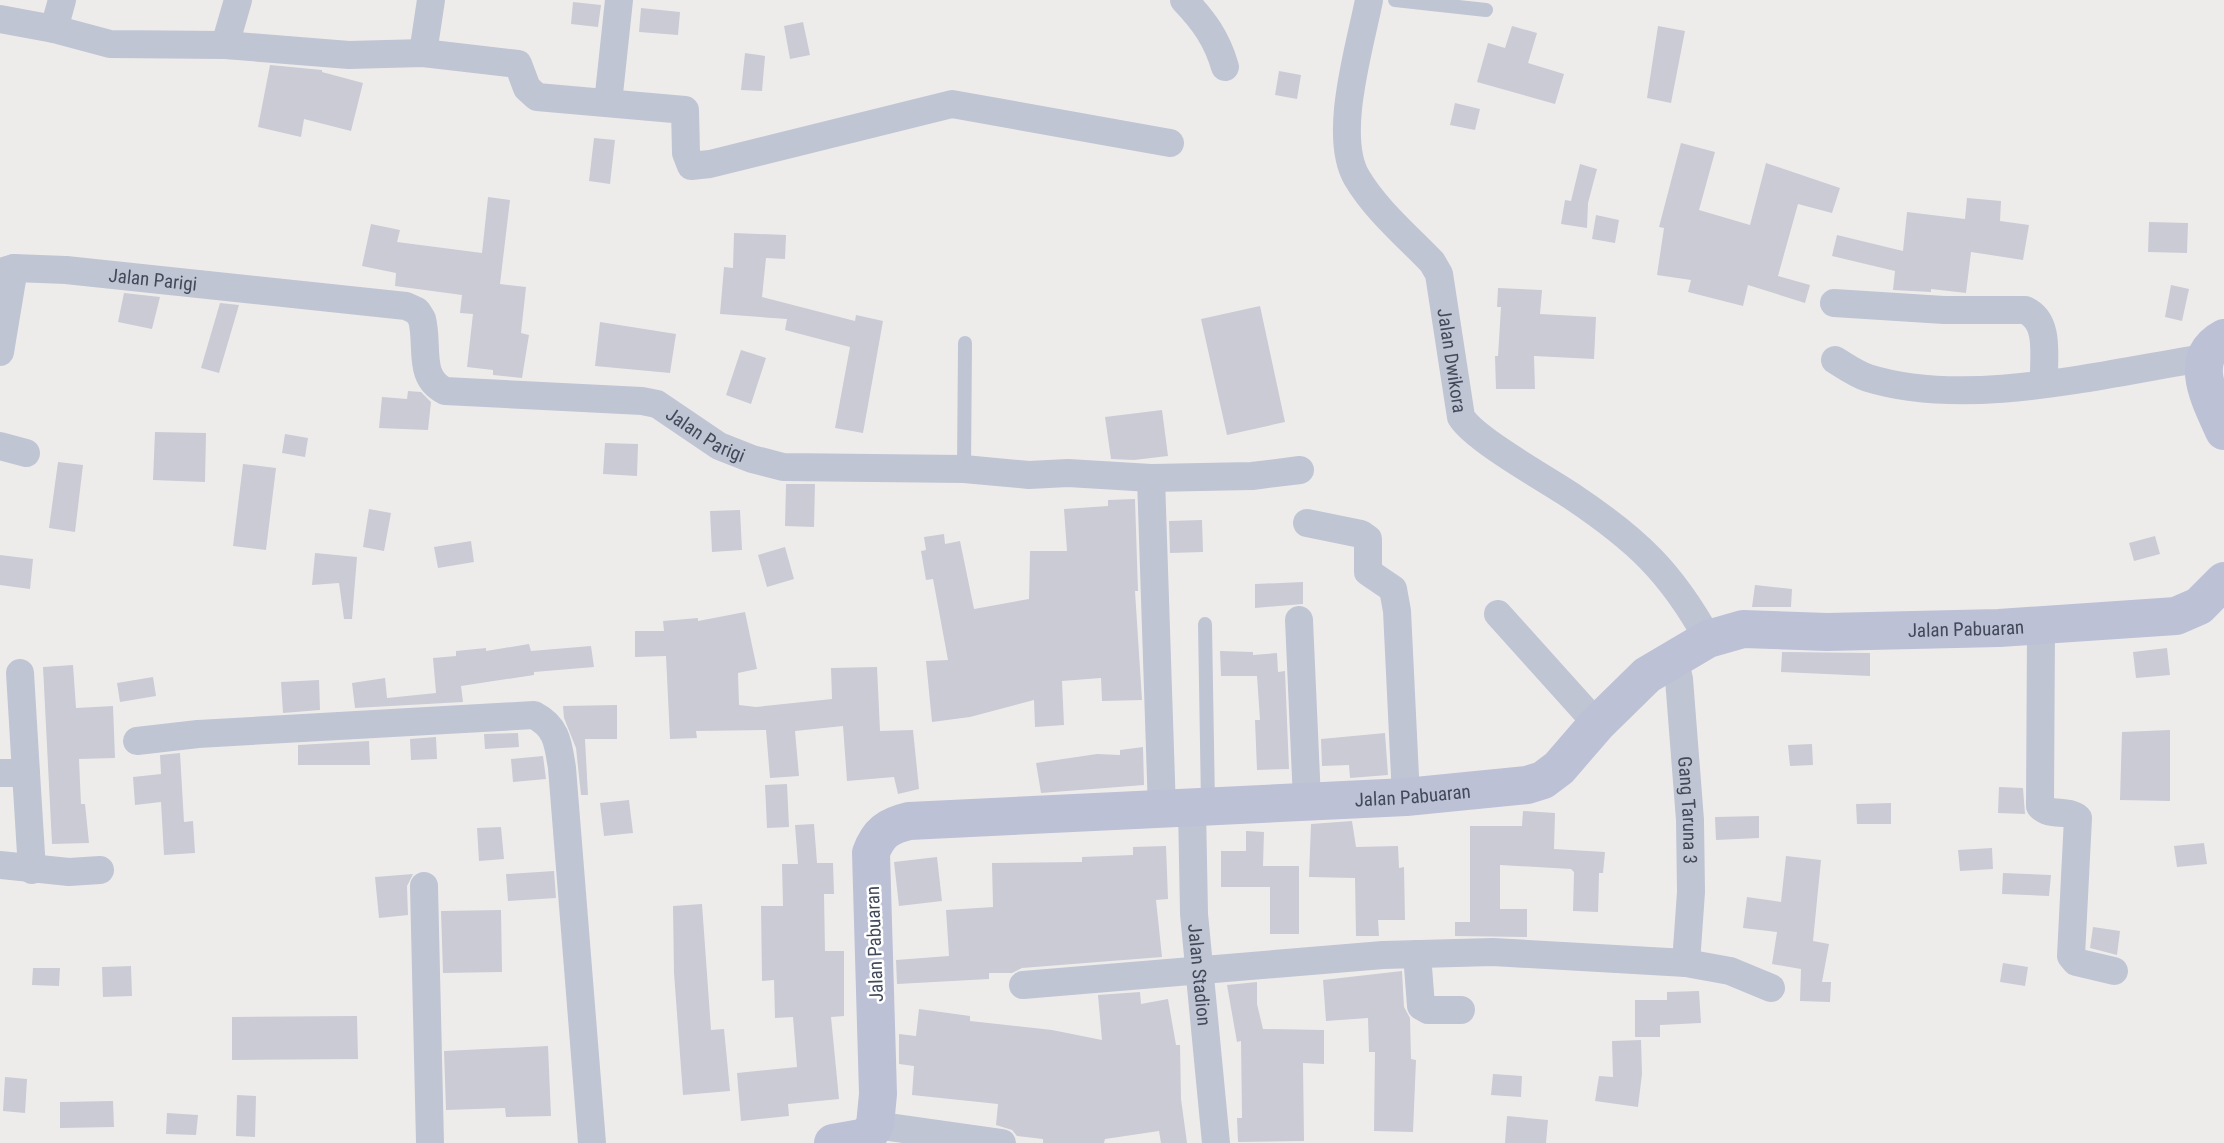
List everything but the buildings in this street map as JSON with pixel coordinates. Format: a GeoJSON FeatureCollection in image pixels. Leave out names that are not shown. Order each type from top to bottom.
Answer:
{"type":"FeatureCollection","features":[{"type":"Feature","properties":{"kind":"street"},"geometry":{"type":"LineString","coordinates":[[54,29],[62,0]]}},
{"type":"Feature","properties":{"kind":"street"},"geometry":{"type":"LineString","coordinates":[[225,45],[238,0]]}},
{"type":"Feature","properties":{"kind":"street"},"geometry":{"type":"LineString","coordinates":[[423,53],[430,0]]}},
{"type":"Feature","properties":{"kind":"street"},"geometry":{"type":"LineString","coordinates":[[608,103],[619,0]]}},
{"type":"Feature","properties":{"kind":"street"},"geometry":{"type":"LineString","coordinates":[[1184,0],[1208,26],[1219,46],[1225,67]]}},
{"type":"Feature","properties":{"kind":"street","name":"Jalan Dwikora"},"geometry":{"type":"LineString","coordinates":[[1369,0],[1353,84],[1347,138],[1349,156],[1365,189],[1432,262],[1439,274],[1461,416],[1513,459],[1632,540],[1684,595],[1708,639]]}},
{"type":"Feature","properties":{"kind":"street"},"geometry":{"type":"LineString","coordinates":[[0,19],[54,29],[110,44],[225,45],[349,55],[423,53],[518,64],[527,88],[537,97],[685,110],[686,153],[691,166],[710,164],[953,104],[1170,143]]}},
{"type":"Feature","properties":{"kind":"street"},"geometry":{"type":"LineString","coordinates":[[0,352],[7,270]]}},
{"type":"Feature","properties":{"kind":"street","name":"Jalan Parigi"},"geometry":{"type":"LineString","coordinates":[[7,270],[406,306],[417,312],[422,319],[427,377],[433,385],[445,391],[642,401],[656,404],[719,446],[783,467],[964,469],[1028,475],[1068,473],[1153,489],[1300,470]]}},
{"type":"Feature","properties":{"kind":"street"},"geometry":{"type":"LineString","coordinates":[[1835,303],[1944,310],[2025,310],[2036,315],[2042,326],[2043,383]]}},
{"type":"Feature","properties":{"kind":"street"},"geometry":{"type":"LineString","coordinates":[[1835,360],[1866,377],[1916,388],[1963,392],[2043,383],[2214,348],[2206,388],[2224,431]]}},
{"type":"Feature","properties":{"kind":"street"},"geometry":{"type":"LineString","coordinates":[[1153,489],[1187,807]]}},
{"type":"Feature","properties":{"kind":"street"},"geometry":{"type":"LineString","coordinates":[[1307,523],[1361,534],[1368,539],[1368,572],[1393,589],[1397,611],[1406,797]]}},
{"type":"Feature","properties":{"kind":"street","name":"Jalan Pabuaran"},"geometry":{"type":"LineString","coordinates":[[875,1125],[878,1094],[871,853],[877,837],[893,825],[909,821],[1406,797],[1493,790],[1543,780],[1559,768],[1597,724],[1647,675],[1708,639],[1743,629],[1827,632],[2040,627],[2176,616],[2199,606],[2224,581]]}},
{"type":"Feature","properties":{"kind":"street"},"geometry":{"type":"LineString","coordinates":[[1498,614],[1597,724]]}},
{"type":"Feature","properties":{"kind":"street"},"geometry":{"type":"LineString","coordinates":[[1299,620],[1307,800]]}},
{"type":"Feature","properties":{"kind":"street"},"geometry":{"type":"LineString","coordinates":[[2040,627],[2040,806],[2046,811],[2074,814],[2078,818],[2071,956],[2076,962],[2114,971]]}},
{"type":"Feature","properties":{"kind":"street","name":"Gang Taruna 3"},"geometry":{"type":"LineString","coordinates":[[1674,657],[1679,679],[1690,820],[1691,892],[1686,963]]}},
{"type":"Feature","properties":{"kind":"street"},"geometry":{"type":"LineString","coordinates":[[20,673],[13,773],[32,870]]}},
{"type":"Feature","properties":{"kind":"street"},"geometry":{"type":"LineString","coordinates":[[137,741],[198,734],[534,715],[548,722],[558,737],[562,768],[592,1143]]}},
{"type":"Feature","properties":{"kind":"street","name":"Jalan Stadion"},"geometry":{"type":"LineString","coordinates":[[1187,807],[1199,972],[1216,1143]]}},
{"type":"Feature","properties":{"kind":"street"},"geometry":{"type":"LineString","coordinates":[[0,864],[32,870],[100,870]]}},
{"type":"Feature","properties":{"kind":"street"},"geometry":{"type":"LineString","coordinates":[[424,886],[430,1143]]}},
{"type":"Feature","properties":{"kind":"street"},"geometry":{"type":"LineString","coordinates":[[1023,985],[1417,954],[1536,953],[1686,963],[1730,971],[1771,988]]}},
{"type":"Feature","properties":{"kind":"street"},"geometry":{"type":"LineString","coordinates":[[1417,954],[1421,1006],[1428,1010],[1461,1010]]}},
{"type":"Feature","properties":{"kind":"street"},"geometry":{"type":"LineString","coordinates":[[833,1143],[867,1137],[875,1125],[1002,1143]]}},
{"type":"Feature","properties":{"kind":"lane"},"geometry":{"type":"LineString","coordinates":[[1395,0],[1486,10]]}},
{"type":"Feature","properties":{"kind":"lane"},"geometry":{"type":"LineString","coordinates":[[964,469],[965,344]]}},
{"type":"Feature","properties":{"kind":"lane"},"geometry":{"type":"LineString","coordinates":[[1187,807],[1205,624]]}}]}
